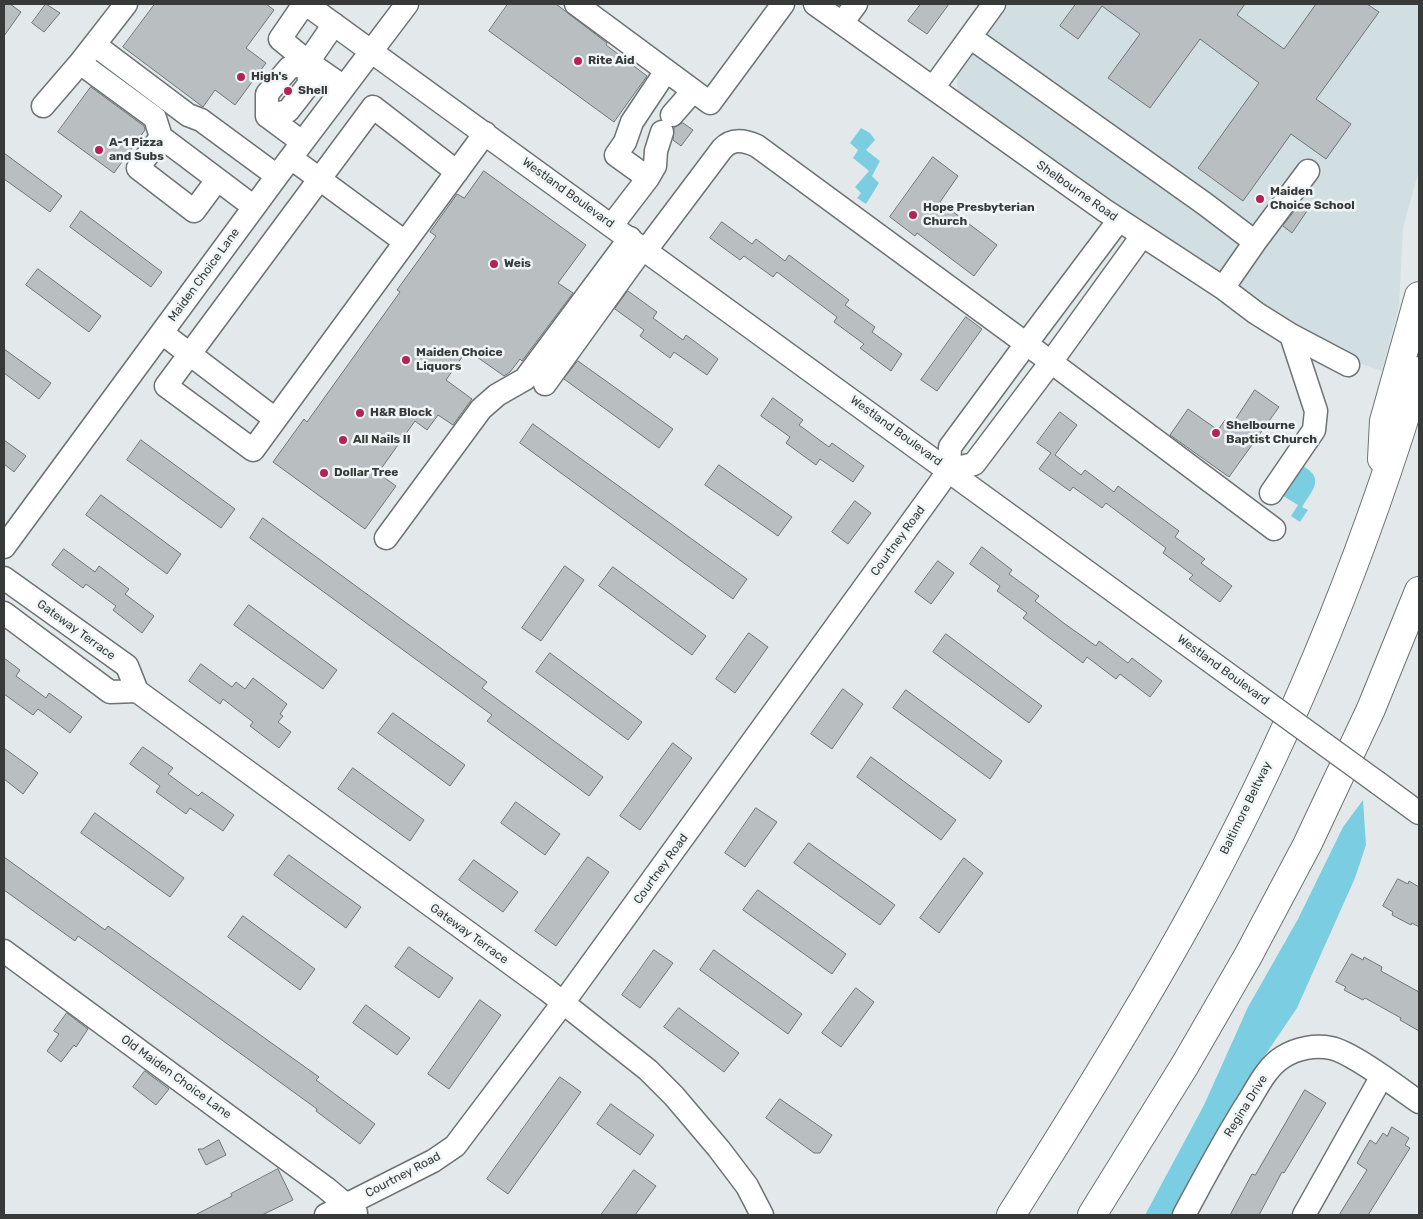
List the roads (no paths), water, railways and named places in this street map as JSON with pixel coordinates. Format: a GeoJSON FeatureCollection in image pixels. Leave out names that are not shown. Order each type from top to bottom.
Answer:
{"type":"FeatureCollection","features":[{"type":"Feature","properties":{"kind":"highway"},"geometry":{"type":"LineString","coordinates":[[1380,491],[1384,421],[1419,296]]}},
{"type":"Feature","properties":{"kind":"highway","name":"Baltimore Beltway"},"geometry":{"type":"LineString","coordinates":[[1011,1215],[1070,1121],[1187,924],[1243,816],[1310,673],[1352,569],[1402,430],[1419,372]]}},
{"type":"Feature","properties":{"kind":"highway"},"geometry":{"type":"LineString","coordinates":[[1092,1215],[1185,1065],[1248,956],[1302,854],[1371,709],[1419,591]]}},
{"type":"Feature","properties":{"kind":"street"},"geometry":{"type":"LineString","coordinates":[[43,106],[95,45],[126,4]]}},
{"type":"Feature","properties":{"kind":"street"},"geometry":{"type":"LineString","coordinates":[[305,4],[280,38],[308,62],[344,87]]}},
{"type":"Feature","properties":{"kind":"street","name":"Westland Boulevard"},"geometry":{"type":"LineString","coordinates":[[305,4],[372,50],[1419,813]]}},
{"type":"Feature","properties":{"kind":"street","name":"Maiden Choice Lane"},"geometry":{"type":"LineString","coordinates":[[4,547],[277,176],[407,4]]}},
{"type":"Feature","properties":{"kind":"street"},"geometry":{"type":"LineString","coordinates":[[576,4],[710,103],[783,4]]}},
{"type":"Feature","properties":{"kind":"street","name":"Shelbourne Road"},"geometry":{"type":"LineString","coordinates":[[815,4],[1142,236],[1223,288],[1256,313],[1291,335],[1348,365]]}},
{"type":"Feature","properties":{"kind":"street"},"geometry":{"type":"LineString","coordinates":[[842,23],[856,4]]}},
{"type":"Feature","properties":{"kind":"street"},"geometry":{"type":"LineString","coordinates":[[933,88],[994,4]]}},
{"type":"Feature","properties":{"kind":"street"},"geometry":{"type":"LineString","coordinates":[[334,24],[308,62],[308,84],[294,104],[288,111],[267,116],[320,179],[405,242]]}},
{"type":"Feature","properties":{"kind":"street"},"geometry":{"type":"LineString","coordinates":[[970,37],[1205,204],[1254,242]]}},
{"type":"Feature","properties":{"kind":"street"},"geometry":{"type":"LineString","coordinates":[[95,45],[188,115],[201,120],[277,176]]}},
{"type":"Feature","properties":{"kind":"street"},"geometry":{"type":"LineString","coordinates":[[80,63],[155,118],[161,137],[254,207]]}},
{"type":"Feature","properties":{"kind":"street"},"geometry":{"type":"LineString","coordinates":[[648,178],[616,155],[625,142],[632,122],[666,71]]}},
{"type":"Feature","properties":{"kind":"street"},"geometry":{"type":"LineString","coordinates":[[545,384],[633,240],[648,178],[655,166],[656,151],[667,123],[693,91]]}},
{"type":"Feature","properties":{"kind":"street"},"geometry":{"type":"LineString","coordinates":[[457,172],[373,107],[166,386],[253,450],[457,172],[485,133]]}},
{"type":"Feature","properties":{"kind":"street"},"geometry":{"type":"LineString","coordinates":[[161,137],[138,168],[144,174],[194,212],[217,180]]}},
{"type":"Feature","properties":{"kind":"street"},"geometry":{"type":"LineString","coordinates":[[386,538],[481,409],[497,396],[525,380],[633,240],[722,148],[732,141],[748,142],[757,146],[1274,529]]}},
{"type":"Feature","properties":{"kind":"street"},"geometry":{"type":"LineString","coordinates":[[1223,288],[1254,242],[1308,171]]}},
{"type":"Feature","properties":{"kind":"street"},"geometry":{"type":"LineString","coordinates":[[1120,220],[950,447],[949,470],[974,464],[1142,236]]}},
{"type":"Feature","properties":{"kind":"street"},"geometry":{"type":"LineString","coordinates":[[162,333],[276,419]]}},
{"type":"Feature","properties":{"kind":"street"},"geometry":{"type":"LineString","coordinates":[[1271,493],[1314,430],[1316,421],[1316,411],[1291,335]]}},
{"type":"Feature","properties":{"kind":"street","name":"Courtney Road"},"geometry":{"type":"LineString","coordinates":[[326,1215],[352,1210],[455,1146],[564,1003],[949,470]]}},
{"type":"Feature","properties":{"kind":"street","name":"Gateway Terrace"},"geometry":{"type":"LineString","coordinates":[[4,578],[127,666],[137,691],[564,1003],[648,1070],[674,1096],[716,1145],[747,1186],[762,1215]]}},
{"type":"Feature","properties":{"kind":"street"},"geometry":{"type":"LineString","coordinates":[[4,613],[110,692],[137,691]]}},
{"type":"Feature","properties":{"kind":"street","name":"Old Maiden Choice Lane"},"geometry":{"type":"LineString","coordinates":[[4,951],[318,1182],[352,1210]]}},
{"type":"Feature","properties":{"kind":"street","name":"Regina Drive"},"geometry":{"type":"LineString","coordinates":[[1184,1215],[1236,1120],[1267,1072],[1282,1057],[1298,1050],[1315,1047],[1332,1048],[1350,1056],[1419,1102]]}},
{"type":"Feature","properties":{"kind":"street"},"geometry":{"type":"LineString","coordinates":[[1304,1215],[1382,1076]]}},
{"type":"Feature","properties":{"kind":"place","name":"Rite Aid"},"geometry":{"type":"Point","coordinates":[578,61]}},
{"type":"Feature","properties":{"kind":"place","name":"High's"},"geometry":{"type":"Point","coordinates":[241,77]}},
{"type":"Feature","properties":{"kind":"place","name":"Shell"},"geometry":{"type":"Point","coordinates":[288,91]}},
{"type":"Feature","properties":{"kind":"place","name":"A-1 Pizza and Subs"},"geometry":{"type":"Point","coordinates":[99,150]}},
{"type":"Feature","properties":{"kind":"place","name":"Maiden Choice School"},"geometry":{"type":"Point","coordinates":[1260,199]}},
{"type":"Feature","properties":{"kind":"place","name":"Hope Presbyterian Church"},"geometry":{"type":"Point","coordinates":[913,215]}},
{"type":"Feature","properties":{"kind":"place","name":"Weis"},"geometry":{"type":"Point","coordinates":[494,264]}},
{"type":"Feature","properties":{"kind":"place","name":"Maiden Choice Liquors"},"geometry":{"type":"Point","coordinates":[406,360]}},
{"type":"Feature","properties":{"kind":"place","name":"H&R Block"},"geometry":{"type":"Point","coordinates":[360,413]}},
{"type":"Feature","properties":{"kind":"place","name":"Shelbourne Baptist Church"},"geometry":{"type":"Point","coordinates":[1216,433]}},
{"type":"Feature","properties":{"kind":"place","name":"All Nails II"},"geometry":{"type":"Point","coordinates":[343,440]}},
{"type":"Feature","properties":{"kind":"place","name":"Dollar Tree"},"geometry":{"type":"Point","coordinates":[324,473]}}]}
